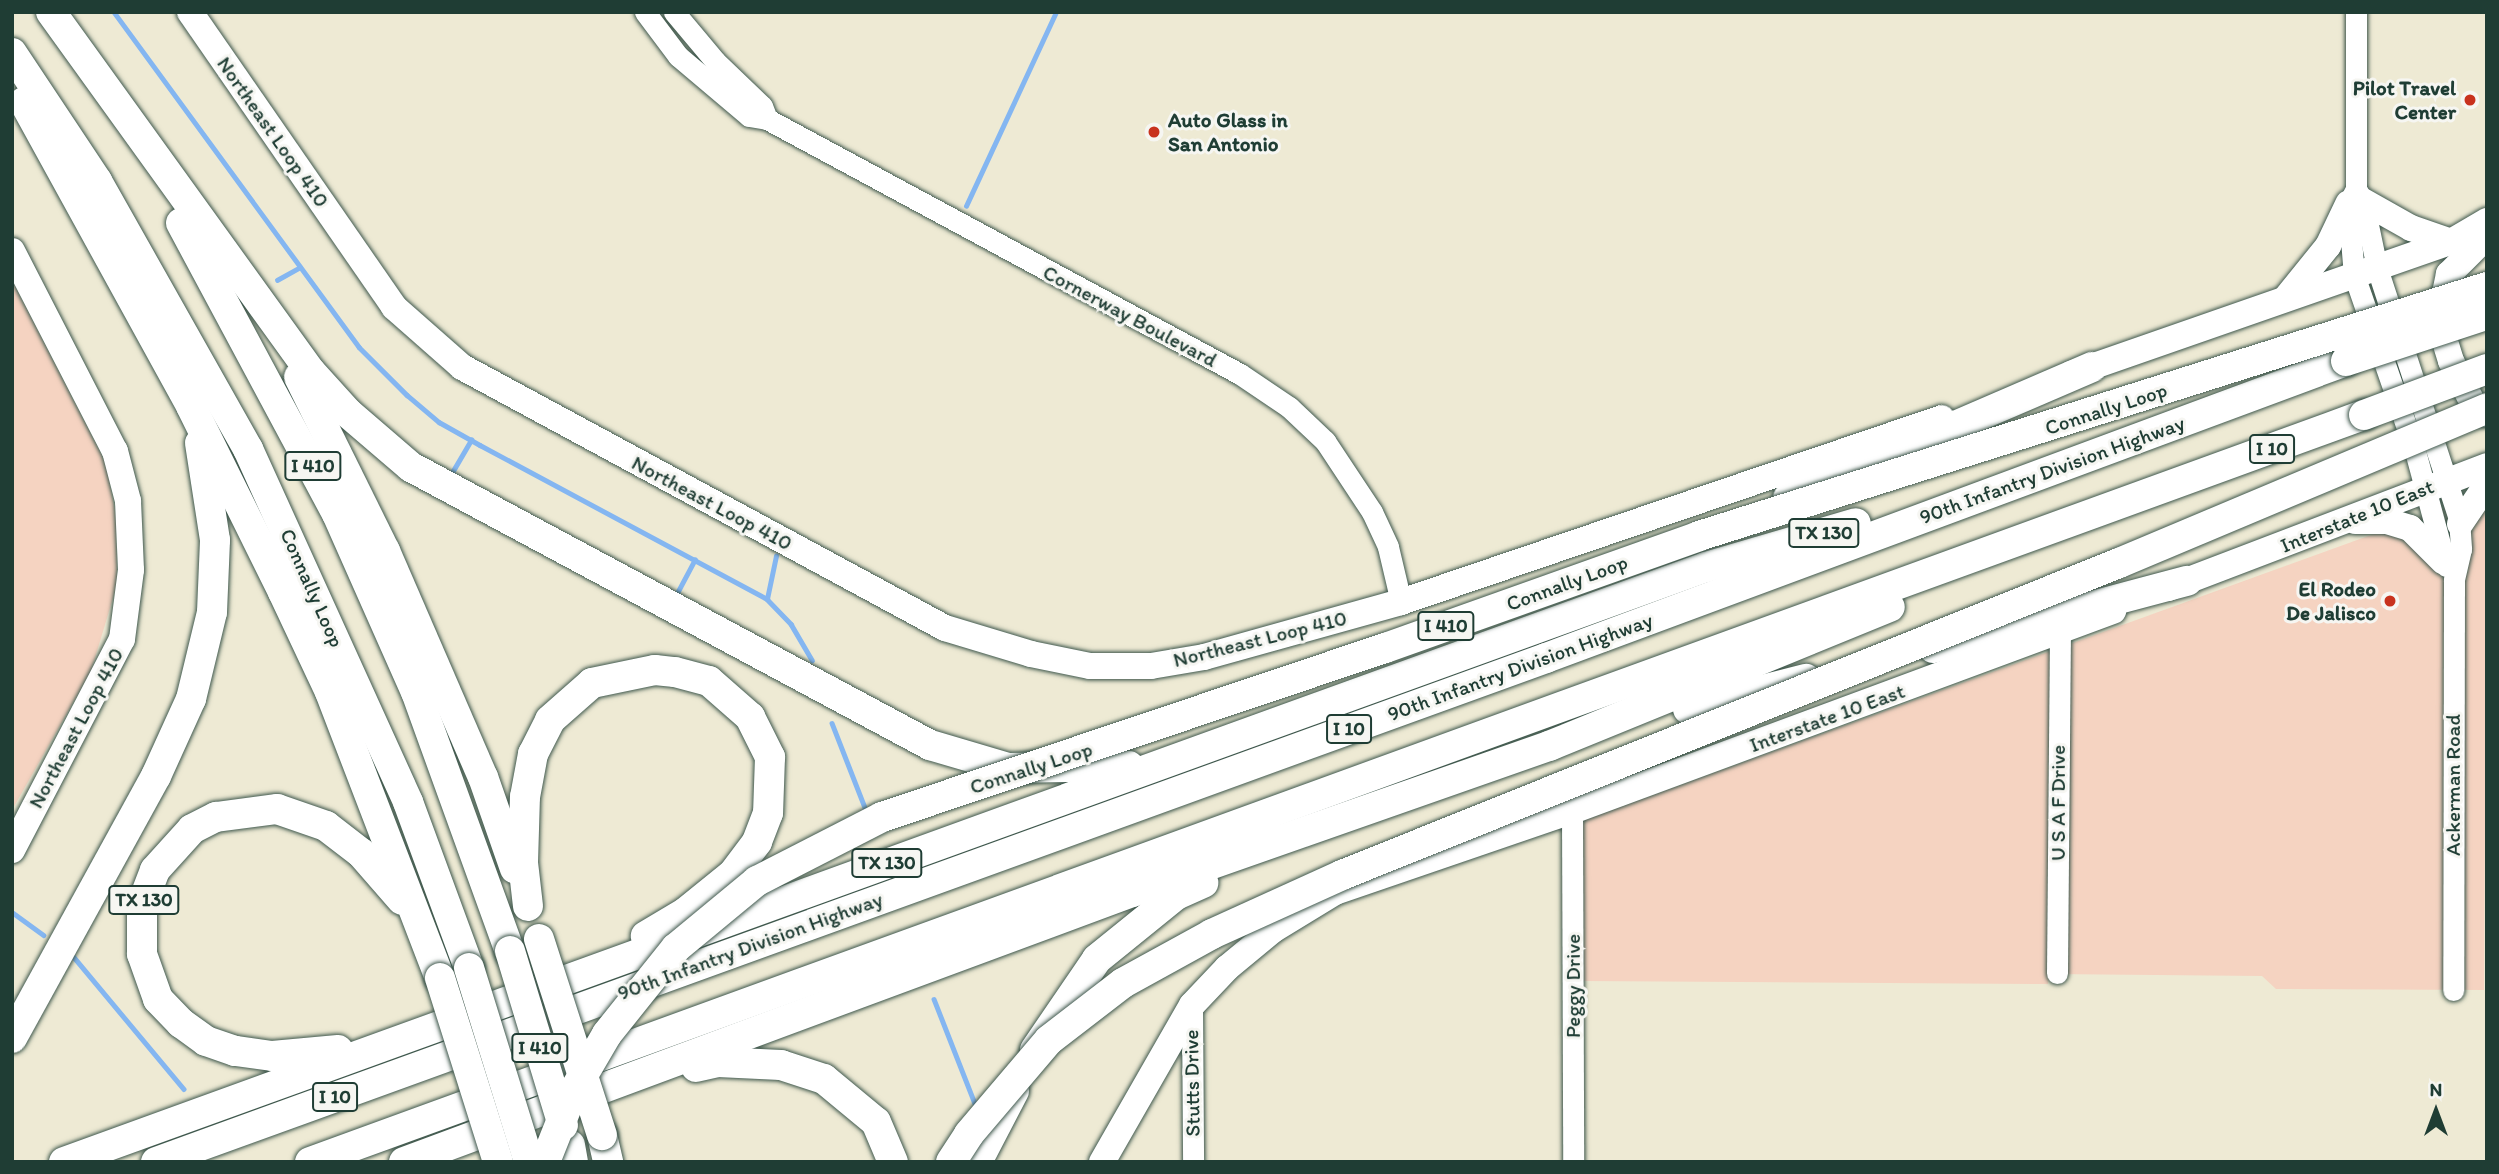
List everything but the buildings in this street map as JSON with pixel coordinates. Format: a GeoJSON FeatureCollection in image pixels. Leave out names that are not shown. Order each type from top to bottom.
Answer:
{"type":"FeatureCollection","features":[{"type":"Feature","properties":{"kind":"highway"},"geometry":{"type":"LineString","coordinates":[[51,12],[250,287],[338,403],[411,467],[930,745],[1008,768],[1134,766],[1181,756]]}},
{"type":"Feature","properties":{"kind":"highway","name":"Connally Loop"},"geometry":{"type":"LineString","coordinates":[[51,12],[205,262],[337,514],[416,692],[510,951],[563,1156]]}},
{"type":"Feature","properties":{"kind":"highway","name":"Connally Loop"},"geometry":{"type":"LineString","coordinates":[[12,53],[97,181],[248,449],[408,802],[469,968],[529,1162]]}},
{"type":"Feature","properties":{"kind":"highway"},"geometry":{"type":"LineString","coordinates":[[12,80],[191,406],[330,692],[429,943]]}},
{"type":"Feature","properties":{"kind":"highway"},"geometry":{"type":"LineString","coordinates":[[250,287],[317,410],[385,551],[483,777],[540,939],[605,1148]]}},
{"type":"Feature","properties":{"kind":"highway","name":"Connally Loop"},"geometry":{"type":"LineString","coordinates":[[563,1156],[572,1094],[607,1034],[676,948],[757,881],[882,817],[1385,649],[1699,536],[2487,287]]}},
{"type":"Feature","properties":{"kind":"highway","name":"90th Infantry Division Highway"},"geometry":{"type":"LineString","coordinates":[[156,1162],[2346,361],[2485,316]]}},
{"type":"Feature","properties":{"kind":"highway"},"geometry":{"type":"LineString","coordinates":[[1466,653],[1549,607],[1942,428],[2092,367]]}},
{"type":"Feature","properties":{"kind":"highway","name":"I 10"},"geometry":{"type":"LineString","coordinates":[[310,1162],[1279,807],[2180,484],[2487,369]]}},
{"type":"Feature","properties":{"kind":"highway"},"geometry":{"type":"LineString","coordinates":[[12,1038],[156,776],[191,699],[212,612],[215,540],[191,406]]}},
{"type":"Feature","properties":{"kind":"highway"},"geometry":{"type":"LineString","coordinates":[[951,1162],[969,1134],[1049,1040],[1123,983],[1212,934],[1342,875],[2094,573],[2487,408]]}},
{"type":"Feature","properties":{"kind":"highway","name":"TX 130"},"geometry":{"type":"LineString","coordinates":[[498,1162],[440,978],[429,943],[413,914],[361,853],[327,826],[277,809],[227,814],[192,829],[155,870],[142,904],[139,931],[148,978],[158,999],[206,1041],[235,1051],[272,1056],[328,1052],[421,1032],[593,970],[1181,756],[1706,567],[2184,421]]}},
{"type":"Feature","properties":{"kind":"highway"},"geometry":{"type":"LineString","coordinates":[[404,1162],[1132,892],[1549,746],[1773,657],[2180,484]]}},
{"type":"Feature","properties":{"kind":"highway"},"geometry":{"type":"LineString","coordinates":[[1549,746],[2187,581]]}},
{"type":"Feature","properties":{"kind":"highway"},"geometry":{"type":"LineString","coordinates":[[528,906],[523,838],[534,754],[550,720],[572,697],[615,675],[655,670],[709,681],[729,696],[750,717],[770,757],[768,813],[757,842],[733,874],[686,912],[593,970]]}},
{"type":"Feature","properties":{"kind":"highway"},"geometry":{"type":"LineString","coordinates":[[977,1162],[1046,1029],[1097,958],[1176,895],[1342,820]]}},
{"type":"Feature","properties":{"kind":"highway"},"geometry":{"type":"LineString","coordinates":[[64,1162],[421,1032]]}},
{"type":"Feature","properties":{"kind":"highway"},"geometry":{"type":"LineString","coordinates":[[614,1085],[718,1062],[781,1065],[843,1091],[876,1122],[893,1162]]}},
{"type":"Feature","properties":{"kind":"main road","name":"Northeast Loop 410"},"geometry":{"type":"LineString","coordinates":[[190,12],[394,307],[462,367],[945,628],[1090,666],[1152,666],[1204,657],[1401,602]]}},
{"type":"Feature","properties":{"kind":"main road"},"geometry":{"type":"LineString","coordinates":[[2284,300],[2328,246],[2356,198],[2411,228],[2451,242]]}},
{"type":"Feature","properties":{"kind":"main road"},"geometry":{"type":"LineString","coordinates":[[1401,602],[2366,272],[2451,242],[2487,221]]}},
{"type":"Feature","properties":{"kind":"main road"},"geometry":{"type":"LineString","coordinates":[[2487,236],[2449,274],[2439,322],[2451,361],[2477,411],[2487,414]]}},
{"type":"Feature","properties":{"kind":"main road","name":"Northeast Loop 410"},"geometry":{"type":"LineString","coordinates":[[12,251],[115,451],[128,501],[131,569],[122,639],[12,850]]}},
{"type":"Feature","properties":{"kind":"main road","name":"Interstate 10 East"},"geometry":{"type":"LineString","coordinates":[[1192,1005],[1227,968],[1273,930],[1335,892],[1572,810],[2060,633],[2437,483],[2487,466]]}},
{"type":"Feature","properties":{"kind":"main road"},"geometry":{"type":"LineString","coordinates":[[2460,524],[2487,484]]}},
{"type":"Feature","properties":{"kind":"main road"},"geometry":{"type":"LineString","coordinates":[[2347,521],[2387,521],[2410,528],[2449,571]]}},
{"type":"Feature","properties":{"kind":"main road"},"geometry":{"type":"LineString","coordinates":[[1102,1162],[1192,1005]]}},
{"type":"Feature","properties":{"kind":"street","name":"Cornerway Boulevard"},"geometry":{"type":"LineString","coordinates":[[645,12],[707,84],[749,116],[767,119],[1240,374],[1289,407],[1325,441],[1360,491],[1388,547],[1401,602]]}},
{"type":"Feature","properties":{"kind":"street","name":"Cornerway Boulevard"},"geometry":{"type":"LineString","coordinates":[[674,12],[715,61],[762,106],[767,119]]}},
{"type":"Feature","properties":{"kind":"street","name":"Ackerman Road"},"geometry":{"type":"LineString","coordinates":[[2356,12],[2356,198],[2366,272],[2437,483],[2460,524],[2461,549],[2449,571]]}},
{"type":"Feature","properties":{"kind":"street","name":"Ackerman Road"},"geometry":{"type":"LineString","coordinates":[[2437,483],[2449,571],[2453,990]]}},
{"type":"Feature","properties":{"kind":"street","name":"U S A F Drive"},"geometry":{"type":"LineString","coordinates":[[2057,973],[2060,633]]}},
{"type":"Feature","properties":{"kind":"street","name":"Peggy Drive"},"geometry":{"type":"LineString","coordinates":[[1572,810],[1573,1162]]}},
{"type":"Feature","properties":{"kind":"street","name":"Stutts Drive"},"geometry":{"type":"LineString","coordinates":[[1192,1005],[1193,1162]]}},
{"type":"Feature","properties":{"kind":"shaded area"},"geometry":{"type":"Polygon","coordinates":[[[12,281],[106,464],[116,517],[117,585],[91,671],[12,810],[12,281]]]}},
{"type":"Feature","properties":{"kind":"shaded area"},"geometry":{"type":"Polygon","coordinates":[[[2487,493],[2484,990],[2276,989],[2262,976],[2049,974],[2048,984],[1581,981],[1581,821],[2487,493]]]}},
{"type":"Feature","properties":{"kind":"waterway"},"geometry":{"type":"LineString","coordinates":[[114,12],[359,347],[407,395],[439,422],[767,599],[791,624],[812,660]]}},
{"type":"Feature","properties":{"kind":"waterway"},"geometry":{"type":"LineString","coordinates":[[966,206],[1056,12]]}},
{"type":"Feature","properties":{"kind":"waterway"},"geometry":{"type":"LineString","coordinates":[[277,280],[300,267]]}},
{"type":"Feature","properties":{"kind":"waterway"},"geometry":{"type":"LineString","coordinates":[[450,476],[471,440]]}},
{"type":"Feature","properties":{"kind":"waterway"},"geometry":{"type":"LineString","coordinates":[[767,599],[776,556]]}},
{"type":"Feature","properties":{"kind":"waterway"},"geometry":{"type":"LineString","coordinates":[[676,595],[695,560]]}},
{"type":"Feature","properties":{"kind":"waterway"},"geometry":{"type":"LineString","coordinates":[[832,723],[867,813]]}},
{"type":"Feature","properties":{"kind":"waterway"},"geometry":{"type":"LineString","coordinates":[[12,912],[44,935]]}},
{"type":"Feature","properties":{"kind":"waterway"},"geometry":{"type":"LineString","coordinates":[[73,956],[184,1089]]}},
{"type":"Feature","properties":{"kind":"waterway"},"geometry":{"type":"LineString","coordinates":[[934,999],[976,1106]]}},
{"type":"Feature","properties":{"kind":"place","name":"Pilot Travel Center"},"geometry":{"type":"Point","coordinates":[2470,100]}},
{"type":"Feature","properties":{"kind":"place","name":"Auto Glass in San Antonio"},"geometry":{"type":"Point","coordinates":[1154,132]}},
{"type":"Feature","properties":{"kind":"place","name":"El Rodeo De Jalisco"},"geometry":{"type":"Point","coordinates":[2390,601]}}]}
